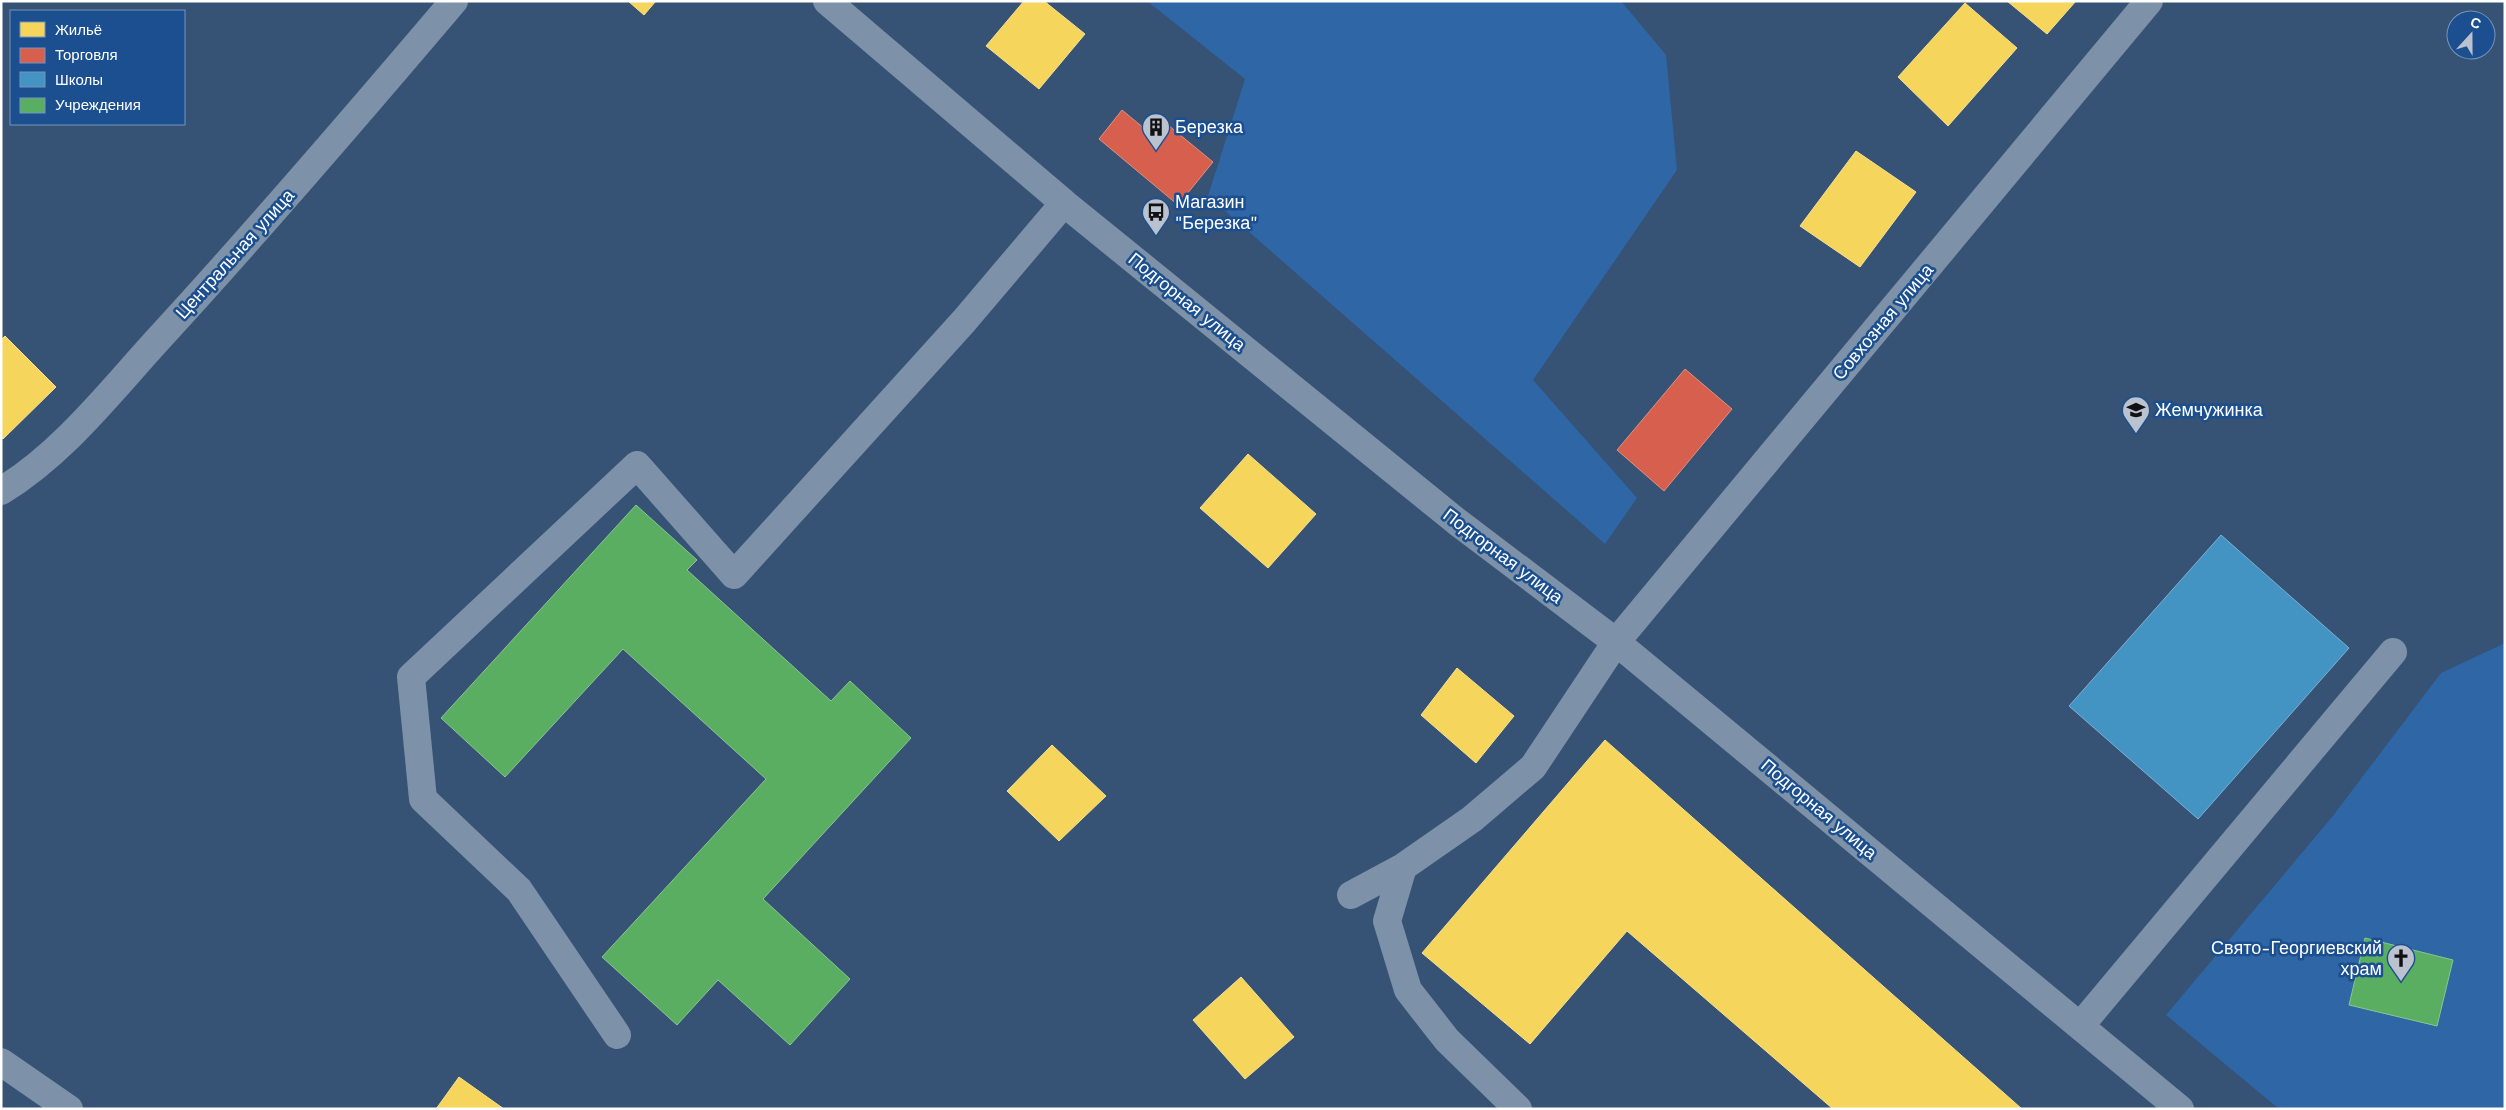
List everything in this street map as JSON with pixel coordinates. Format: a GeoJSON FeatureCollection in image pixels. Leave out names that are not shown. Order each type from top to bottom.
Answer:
{"type":"FeatureCollection","features":[{"type":"Feature","properties":{"kind":"street","name":"Центральная улица"},"geometry":{"type":"LineString","coordinates":[[1,491],[18,481],[78,427],[282,203],[454,1]]}},
{"type":"Feature","properties":{"kind":"street","name":"Подгорная улица"},"geometry":{"type":"LineString","coordinates":[[827,1],[1064,203],[1456,521],[1616,642],[2081,1025],[2180,1109]]}},
{"type":"Feature","properties":{"kind":"street","name":"Совхозная улица"},"geometry":{"type":"LineString","coordinates":[[1351,895],[1402,866],[1472,819],[1533,767],[1616,642],[2149,1]]}},
{"type":"Feature","properties":{"kind":"street"},"geometry":{"type":"LineString","coordinates":[[616,1035],[519,890],[423,799],[411,677],[636,465],[734,575],[964,321],[1064,203]]}},
{"type":"Feature","properties":{"kind":"street"},"geometry":{"type":"LineString","coordinates":[[2081,1025],[2394,652]]}},
{"type":"Feature","properties":{"kind":"street"},"geometry":{"type":"LineString","coordinates":[[1402,866],[1387,921],[1408,990],[1447,1040],[1518,1109]]}},
{"type":"Feature","properties":{"kind":"street"},"geometry":{"type":"LineString","coordinates":[[1,1062],[70,1109]]}},
{"type":"Feature","properties":{"kind":"shaded area"},"geometry":{"type":"Polygon","coordinates":[[[1147,1],[1621,1],[1666,55],[1677,170],[1533,380],[1637,498],[1605,544],[1208,196],[1245,79],[1147,1]]]}},
{"type":"Feature","properties":{"kind":"shaded area"},"geometry":{"type":"Polygon","coordinates":[[[2505,643],[2505,1109],[2279,1109],[2166,1015],[2332,817],[2441,673],[2505,643]]]}},
{"type":"Feature","properties":{"kind":"building: Жильё"},"geometry":{"type":"Polygon","coordinates":[[[628,1],[656,1],[644,15],[628,1]]]}},
{"type":"Feature","properties":{"kind":"building: Жильё"},"geometry":{"type":"Polygon","coordinates":[[[1024,1],[1044,1],[1085,34],[1039,89],[986,46],[1024,1]]]}},
{"type":"Feature","properties":{"kind":"building: Жильё"},"geometry":{"type":"Polygon","coordinates":[[[2007,1],[2076,1],[2047,34],[2007,1]]]}},
{"type":"Feature","properties":{"kind":"building: Жильё"},"geometry":{"type":"Polygon","coordinates":[[[1965,3],[2017,48],[1948,126],[1898,77],[1965,3]]]}},
{"type":"Feature","properties":{"kind":"building: Жильё"},"geometry":{"type":"Polygon","coordinates":[[[1856,151],[1916,192],[1860,267],[1800,226],[1856,151]]]}},
{"type":"Feature","properties":{"kind":"building: Жильё"},"geometry":{"type":"Polygon","coordinates":[[[5,336],[56,387],[3,439],[1,437],[1,340],[5,336]]]}},
{"type":"Feature","properties":{"kind":"building: Жильё"},"geometry":{"type":"Polygon","coordinates":[[[1248,454],[1316,514],[1268,568],[1200,508],[1248,454]]]}},
{"type":"Feature","properties":{"kind":"building: Жильё"},"geometry":{"type":"Polygon","coordinates":[[[1457,668],[1514,716],[1476,763],[1421,715],[1457,668]]]}},
{"type":"Feature","properties":{"kind":"building: Жильё"},"geometry":{"type":"Polygon","coordinates":[[[1605,740],[2022,1109],[1833,1109],[1627,931],[1530,1044],[1422,953],[1605,740]]]}},
{"type":"Feature","properties":{"kind":"building: Жильё"},"geometry":{"type":"Polygon","coordinates":[[[1052,745],[1106,796],[1059,841],[1007,791],[1052,745]]]}},
{"type":"Feature","properties":{"kind":"building: Жильё"},"geometry":{"type":"Polygon","coordinates":[[[1241,977],[1294,1037],[1245,1079],[1193,1020],[1241,977]]]}},
{"type":"Feature","properties":{"kind":"building: Жильё"},"geometry":{"type":"Polygon","coordinates":[[[459,1077],[504,1109],[436,1109],[459,1077]]]}},
{"type":"Feature","properties":{"kind":"building: Торговля","name":"Березка"},"geometry":{"type":"Polygon","coordinates":[[[1122,110],[1151,134],[1162,120],[1213,162],[1178,205],[1099,139],[1122,110]]]}},
{"type":"Feature","properties":{"kind":"building: Торговля"},"geometry":{"type":"Polygon","coordinates":[[[1685,369],[1732,409],[1664,491],[1617,450],[1685,369]]]}},
{"type":"Feature","properties":{"kind":"building: Школы"},"geometry":{"type":"Polygon","coordinates":[[[2221,535],[2349,648],[2198,819],[2069,706],[2221,535]]]}},
{"type":"Feature","properties":{"kind":"building: Учреждения"},"geometry":{"type":"Polygon","coordinates":[[[636,505],[697,560],[687,570],[831,701],[850,681],[911,738],[763,899],[850,979],[790,1045],[718,980],[677,1025],[602,957],[766,779],[623,649],[505,777],[441,718],[636,505]]]}},
{"type":"Feature","properties":{"kind":"building: Учреждения","name":"Свято-Георгиевский храм"},"geometry":{"type":"Polygon","coordinates":[[[2365,938],[2453,960],[2437,1026],[2349,1005],[2365,938]]]}},
{"type":"Feature","properties":{"kind":"place","name":"Березка"},"geometry":{"type":"Point","coordinates":[1156,151]}},
{"type":"Feature","properties":{"kind":"place","name":"Магазин \"Березка\""},"geometry":{"type":"Point","coordinates":[1156,236]}},
{"type":"Feature","properties":{"kind":"place","name":"Жемчужинка"},"geometry":{"type":"Point","coordinates":[2136,434]}},
{"type":"Feature","properties":{"kind":"place","name":"Свято-Георгиевский храм"},"geometry":{"type":"Point","coordinates":[2401,982]}}]}
